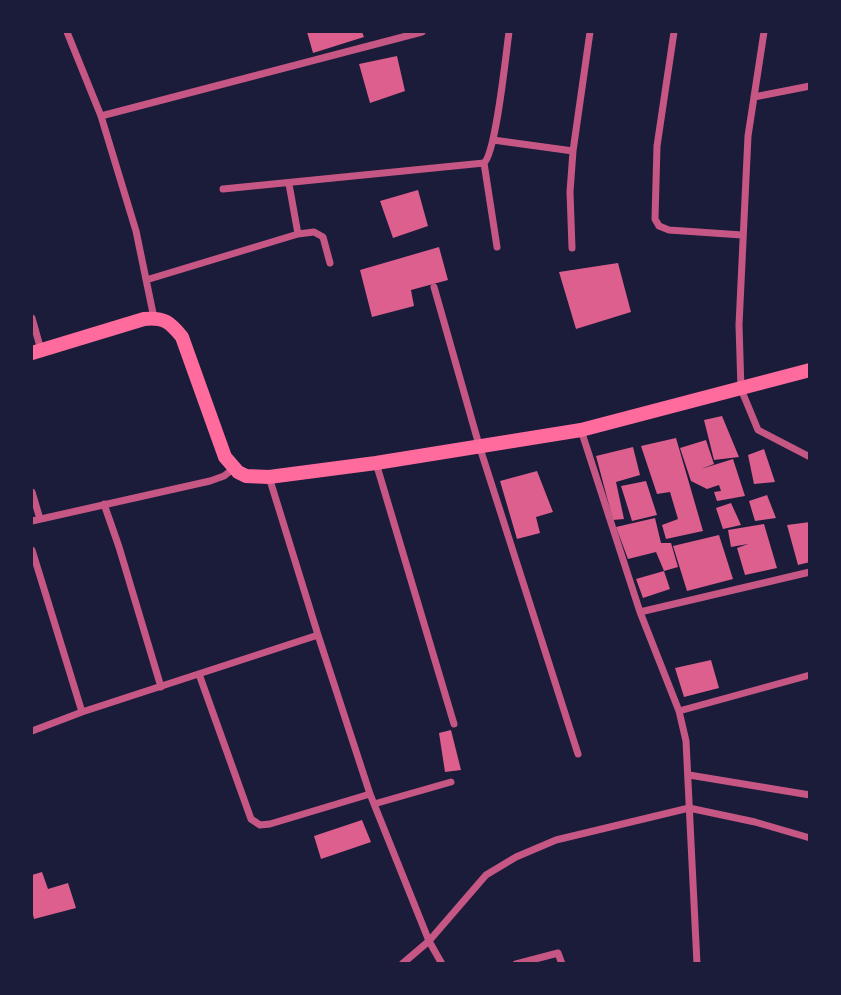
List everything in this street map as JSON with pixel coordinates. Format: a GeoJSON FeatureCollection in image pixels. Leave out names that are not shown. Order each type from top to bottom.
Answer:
{"type":"FeatureCollection","features":[{"type":"Feature","properties":{"kind":"main road"},"geometry":{"type":"LineString","coordinates":[[36,352],[144,319],[169,321],[182,337],[225,457],[233,469],[246,475],[269,477],[581,430],[810,370]]}},
{"type":"Feature","properties":{"kind":"street"},"geometry":{"type":"LineString","coordinates":[[67,32],[101,116],[136,231],[155,318]]}},
{"type":"Feature","properties":{"kind":"street"},"geometry":{"type":"LineString","coordinates":[[101,116],[422,32]]}},
{"type":"Feature","properties":{"kind":"street"},"geometry":{"type":"LineString","coordinates":[[223,189],[484,163],[488,159],[493,140],[509,32]]}},
{"type":"Feature","properties":{"kind":"street"},"geometry":{"type":"LineString","coordinates":[[572,248],[570,192],[573,150],[590,32]]}},
{"type":"Feature","properties":{"kind":"street"},"geometry":{"type":"LineString","coordinates":[[674,32],[657,146],[655,219],[660,226],[669,230],[742,235]]}},
{"type":"Feature","properties":{"kind":"street"},"geometry":{"type":"LineString","coordinates":[[764,32],[748,136],[738,326],[741,389],[758,430],[810,457]]}},
{"type":"Feature","properties":{"kind":"street"},"geometry":{"type":"LineString","coordinates":[[754,97],[810,86]]}},
{"type":"Feature","properties":{"kind":"street"},"geometry":{"type":"LineString","coordinates":[[493,140],[573,150]]}},
{"type":"Feature","properties":{"kind":"street"},"geometry":{"type":"LineString","coordinates":[[484,163],[497,247]]}},
{"type":"Feature","properties":{"kind":"street"},"geometry":{"type":"LineString","coordinates":[[289,184],[298,234]]}},
{"type":"Feature","properties":{"kind":"street"},"geometry":{"type":"LineString","coordinates":[[146,281],[298,234],[314,232],[323,237],[330,263]]}},
{"type":"Feature","properties":{"kind":"street"},"geometry":{"type":"LineString","coordinates":[[434,287],[479,445],[578,754]]}},
{"type":"Feature","properties":{"kind":"street"},"geometry":{"type":"LineString","coordinates":[[32,318],[36,352]]}},
{"type":"Feature","properties":{"kind":"street"},"geometry":{"type":"LineString","coordinates":[[581,430],[640,612],[679,711],[686,741],[697,964]]}},
{"type":"Feature","properties":{"kind":"street"},"geometry":{"type":"LineString","coordinates":[[376,463],[454,724]]}},
{"type":"Feature","properties":{"kind":"street"},"geometry":{"type":"LineString","coordinates":[[32,492],[36,520],[210,481],[233,469]]}},
{"type":"Feature","properties":{"kind":"street"},"geometry":{"type":"LineString","coordinates":[[269,477],[370,794],[429,941],[442,964]]}},
{"type":"Feature","properties":{"kind":"street"},"geometry":{"type":"LineString","coordinates":[[103,504],[119,547],[161,687]]}},
{"type":"Feature","properties":{"kind":"street"},"geometry":{"type":"LineString","coordinates":[[32,550],[82,712]]}},
{"type":"Feature","properties":{"kind":"street"},"geometry":{"type":"LineString","coordinates":[[640,612],[810,572]]}},
{"type":"Feature","properties":{"kind":"street"},"geometry":{"type":"LineString","coordinates":[[32,731],[82,712],[318,635]]}},
{"type":"Feature","properties":{"kind":"street"},"geometry":{"type":"LineString","coordinates":[[199,674],[251,820],[260,825],[270,824],[370,794]]}},
{"type":"Feature","properties":{"kind":"street"},"geometry":{"type":"LineString","coordinates":[[679,711],[810,675]]}},
{"type":"Feature","properties":{"kind":"street"},"geometry":{"type":"LineString","coordinates":[[689,775],[808,794],[810,805]]}},
{"type":"Feature","properties":{"kind":"street"},"geometry":{"type":"LineString","coordinates":[[374,804],[452,782]]}},
{"type":"Feature","properties":{"kind":"street"},"geometry":{"type":"LineString","coordinates":[[402,964],[429,941],[486,875],[516,857],[556,840],[689,808],[810,838]]}},
{"type":"Feature","properties":{"kind":"street"},"geometry":{"type":"LineString","coordinates":[[516,964],[558,953],[562,964]]}},
{"type":"Feature","properties":{"kind":"building"},"geometry":{"type":"Polygon","coordinates":[[[307,32],[362,32],[364,37],[313,53],[307,32]]]}},
{"type":"Feature","properties":{"kind":"building"},"geometry":{"type":"Polygon","coordinates":[[[397,56],[405,91],[370,103],[359,64],[397,56]]]}},
{"type":"Feature","properties":{"kind":"building"},"geometry":{"type":"Polygon","coordinates":[[[418,190],[428,226],[393,238],[380,201],[418,190]]]}},
{"type":"Feature","properties":{"kind":"building"},"geometry":{"type":"Polygon","coordinates":[[[439,247],[448,280],[411,290],[414,306],[372,317],[360,270],[439,247]]]}},
{"type":"Feature","properties":{"kind":"building"},"geometry":{"type":"Polygon","coordinates":[[[618,263],[631,312],[576,329],[559,272],[618,263]]]}},
{"type":"Feature","properties":{"kind":"building"},"geometry":{"type":"Polygon","coordinates":[[[722,416],[739,457],[714,460],[704,420],[722,416]]]}},
{"type":"Feature","properties":{"kind":"building"},"geometry":{"type":"Polygon","coordinates":[[[676,438],[703,531],[666,539],[662,525],[678,519],[670,492],[657,494],[641,446],[676,438]]]}},
{"type":"Feature","properties":{"kind":"building"},"geometry":{"type":"Polygon","coordinates":[[[706,440],[714,464],[701,469],[733,459],[745,496],[717,501],[714,492],[721,491],[719,485],[707,489],[691,481],[680,448],[706,440]]]}},
{"type":"Feature","properties":{"kind":"building"},"geometry":{"type":"Polygon","coordinates":[[[633,447],[640,475],[616,482],[624,519],[613,520],[596,456],[633,447]]]}},
{"type":"Feature","properties":{"kind":"building"},"geometry":{"type":"Polygon","coordinates":[[[764,449],[775,482],[754,484],[748,455],[764,449]]]}},
{"type":"Feature","properties":{"kind":"building"},"geometry":{"type":"Polygon","coordinates":[[[537,471],[553,512],[536,517],[540,533],[517,539],[500,481],[537,471]]]}},
{"type":"Feature","properties":{"kind":"building"},"geometry":{"type":"Polygon","coordinates":[[[646,481],[657,515],[632,521],[621,486],[646,481]]]}},
{"type":"Feature","properties":{"kind":"building"},"geometry":{"type":"Polygon","coordinates":[[[767,495],[776,518],[755,521],[749,501],[767,495]]]}},
{"type":"Feature","properties":{"kind":"building"},"geometry":{"type":"Polygon","coordinates":[[[731,503],[741,525],[723,529],[716,508],[731,503]]]}},
{"type":"Feature","properties":{"kind":"building"},"geometry":{"type":"Polygon","coordinates":[[[655,518],[661,543],[671,543],[678,567],[664,571],[656,552],[628,559],[616,527],[655,518]]]}},
{"type":"Feature","properties":{"kind":"building"},"geometry":{"type":"Polygon","coordinates":[[[810,522],[810,562],[798,565],[787,525],[810,522]]]}},
{"type":"Feature","properties":{"kind":"building"},"geometry":{"type":"Polygon","coordinates":[[[764,524],[777,568],[745,575],[737,548],[748,544],[731,547],[728,530],[764,524]]]}},
{"type":"Feature","properties":{"kind":"building"},"geometry":{"type":"Polygon","coordinates":[[[719,535],[733,579],[687,591],[673,546],[719,535]]]}},
{"type":"Feature","properties":{"kind":"building"},"geometry":{"type":"Polygon","coordinates":[[[664,571],[670,589],[643,598],[636,579],[664,571]]]}},
{"type":"Feature","properties":{"kind":"building"},"geometry":{"type":"Polygon","coordinates":[[[711,660],[719,688],[684,697],[675,668],[711,660]]]}},
{"type":"Feature","properties":{"kind":"building"},"geometry":{"type":"Polygon","coordinates":[[[451,730],[461,770],[445,772],[439,733],[451,730]]]}},
{"type":"Feature","properties":{"kind":"building"},"geometry":{"type":"Polygon","coordinates":[[[362,820],[371,842],[321,859],[314,836],[362,820]]]}},
{"type":"Feature","properties":{"kind":"building"},"geometry":{"type":"Polygon","coordinates":[[[42,872],[48,889],[68,883],[76,908],[34,919],[32,875],[42,872]]]}}]}
